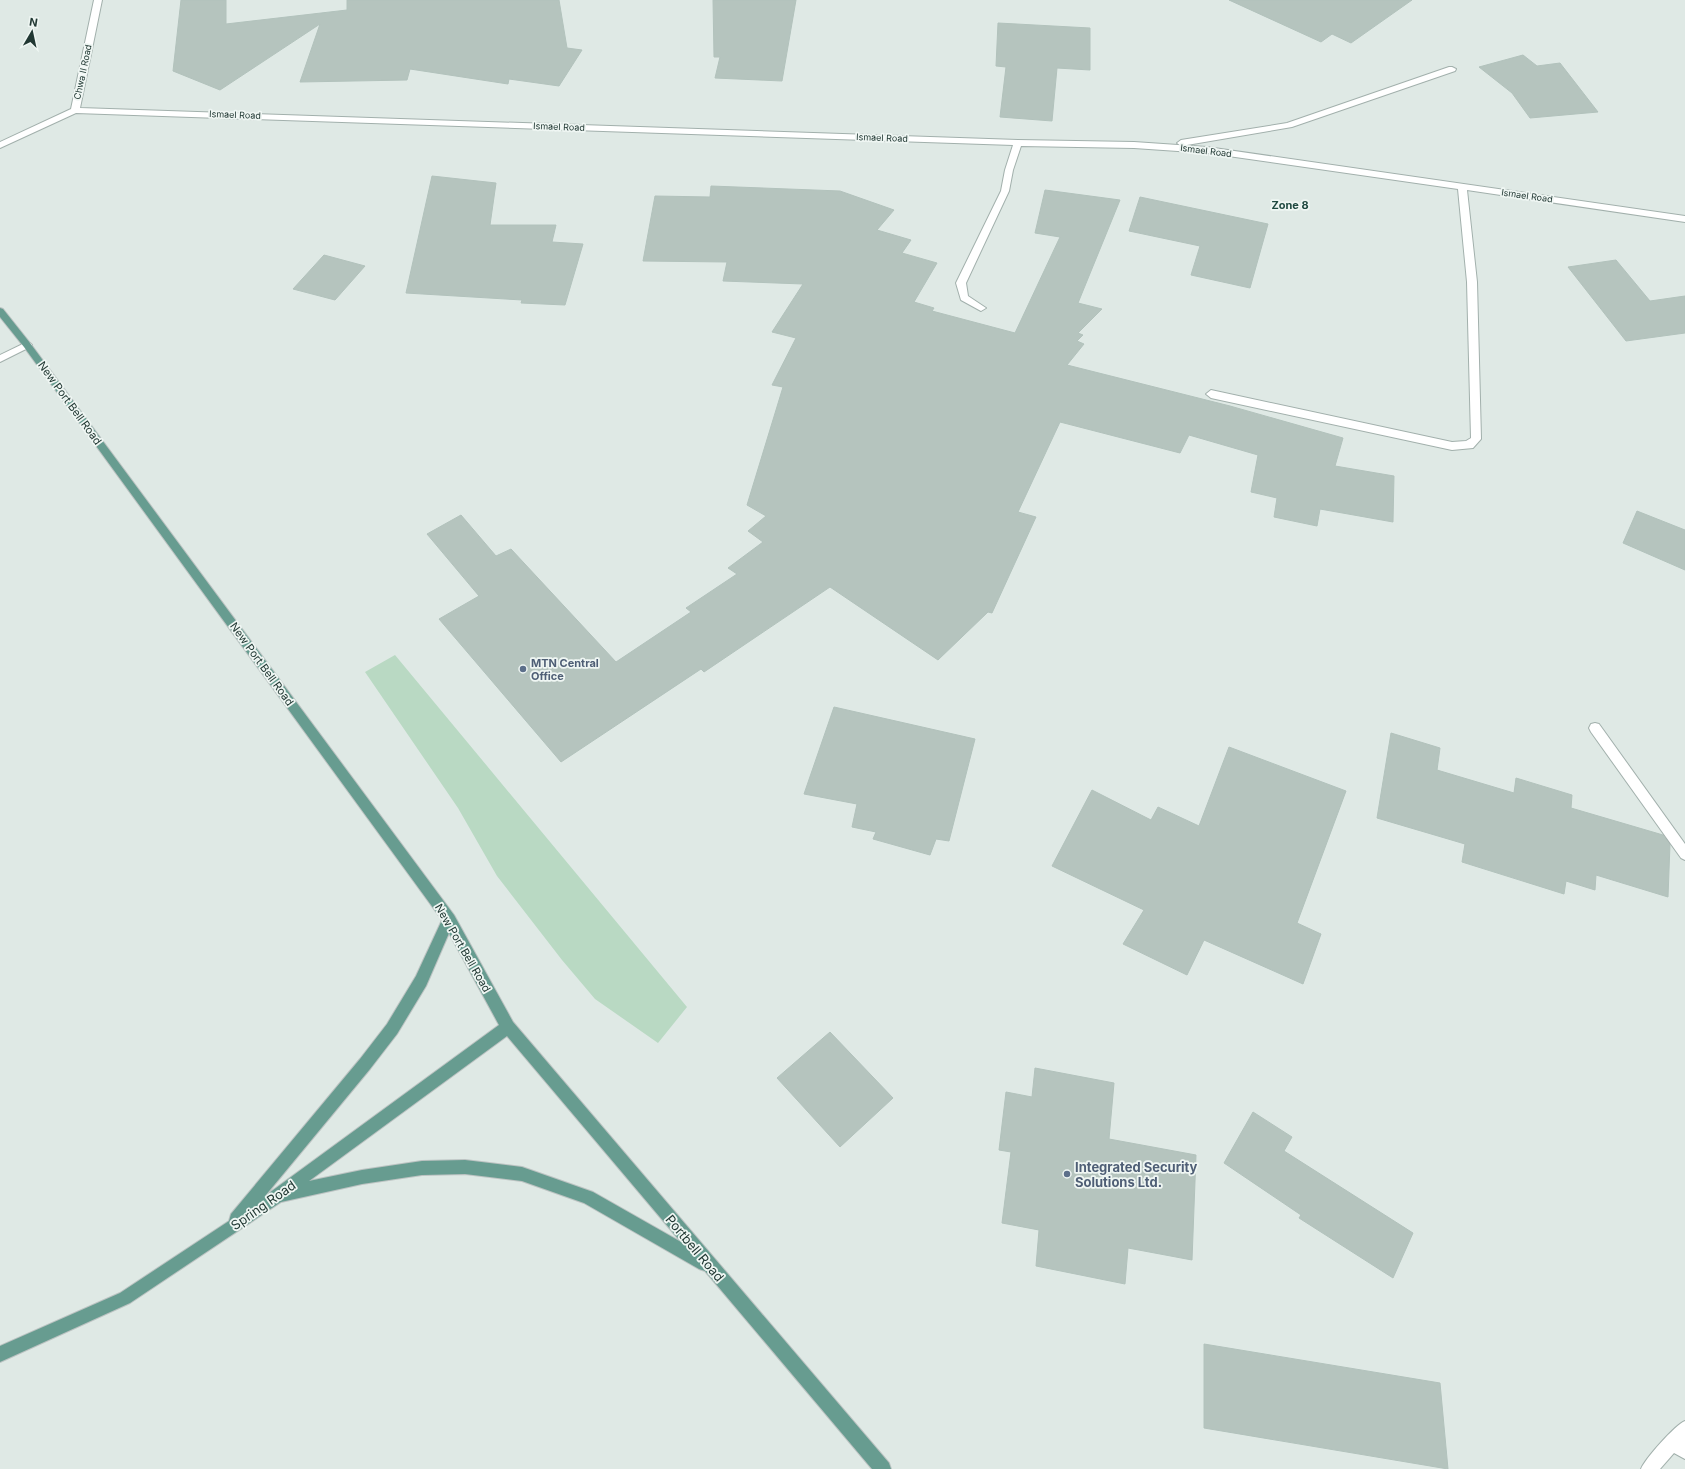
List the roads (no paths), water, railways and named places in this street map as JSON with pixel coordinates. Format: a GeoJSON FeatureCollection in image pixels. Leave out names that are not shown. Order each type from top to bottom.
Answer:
{"type":"FeatureCollection","features":[{"type":"Feature","properties":{"kind":"main road","name":"New Port Bell Road"},"geometry":{"type":"LineString","coordinates":[[0,311],[27,344],[449,920],[508,1027]]}},
{"type":"Feature","properties":{"kind":"main road"},"geometry":{"type":"LineString","coordinates":[[227,1231],[365,1064],[392,1029],[421,982],[449,920]]}},
{"type":"Feature","properties":{"kind":"main road","name":"Spring Road"},"geometry":{"type":"LineString","coordinates":[[0,1354],[125,1298],[276,1197],[508,1027]]}},
{"type":"Feature","properties":{"kind":"main road","name":"Portbell Road"},"geometry":{"type":"LineString","coordinates":[[508,1027],[883,1469]]}},
{"type":"Feature","properties":{"kind":"main road"},"geometry":{"type":"LineString","coordinates":[[276,1197],[362,1177],[422,1168],[465,1167],[522,1174],[588,1197],[712,1268]]}},
{"type":"Feature","properties":{"kind":"street","name":"Chwa II Road"},"geometry":{"type":"LineString","coordinates":[[0,145],[75,110],[98,0]]}},
{"type":"Feature","properties":{"kind":"street"},"geometry":{"type":"LineString","coordinates":[[1164,146],[1289,125],[1452,69]]}},
{"type":"Feature","properties":{"kind":"street","name":"Ismael Road"},"geometry":{"type":"LineString","coordinates":[[75,110],[1018,143],[1164,146],[1206,150],[1685,219]]}},
{"type":"Feature","properties":{"kind":"street"},"geometry":{"type":"LineString","coordinates":[[981,308],[964,298],[961,283],[1005,191],[1009,170],[1018,143]]}},
{"type":"Feature","properties":{"kind":"street"},"geometry":{"type":"LineString","coordinates":[[1211,394],[1452,446],[1469,445],[1476,439],[1472,282],[1462,187]]}},
{"type":"Feature","properties":{"kind":"street"},"geometry":{"type":"LineString","coordinates":[[0,359],[27,344]]}},
{"type":"Feature","properties":{"kind":"street"},"geometry":{"type":"LineString","coordinates":[[1594,728],[1685,854]]}},
{"type":"Feature","properties":{"kind":"street"},"geometry":{"type":"LineString","coordinates":[[1648,1469],[1678,1447],[1685,1429]]}},
{"type":"Feature","properties":{"kind":"place","name":"MTN Central Office"},"geometry":{"type":"Point","coordinates":[523,669]}},
{"type":"Feature","properties":{"kind":"place","name":"Integrated Security Solutions Ltd."},"geometry":{"type":"Point","coordinates":[1067,1174]}},
{"type":"Feature","properties":{"kind":"district","name":"Zone 8"},"geometry":{"type":"Point","coordinates":[1290,205]}}]}
